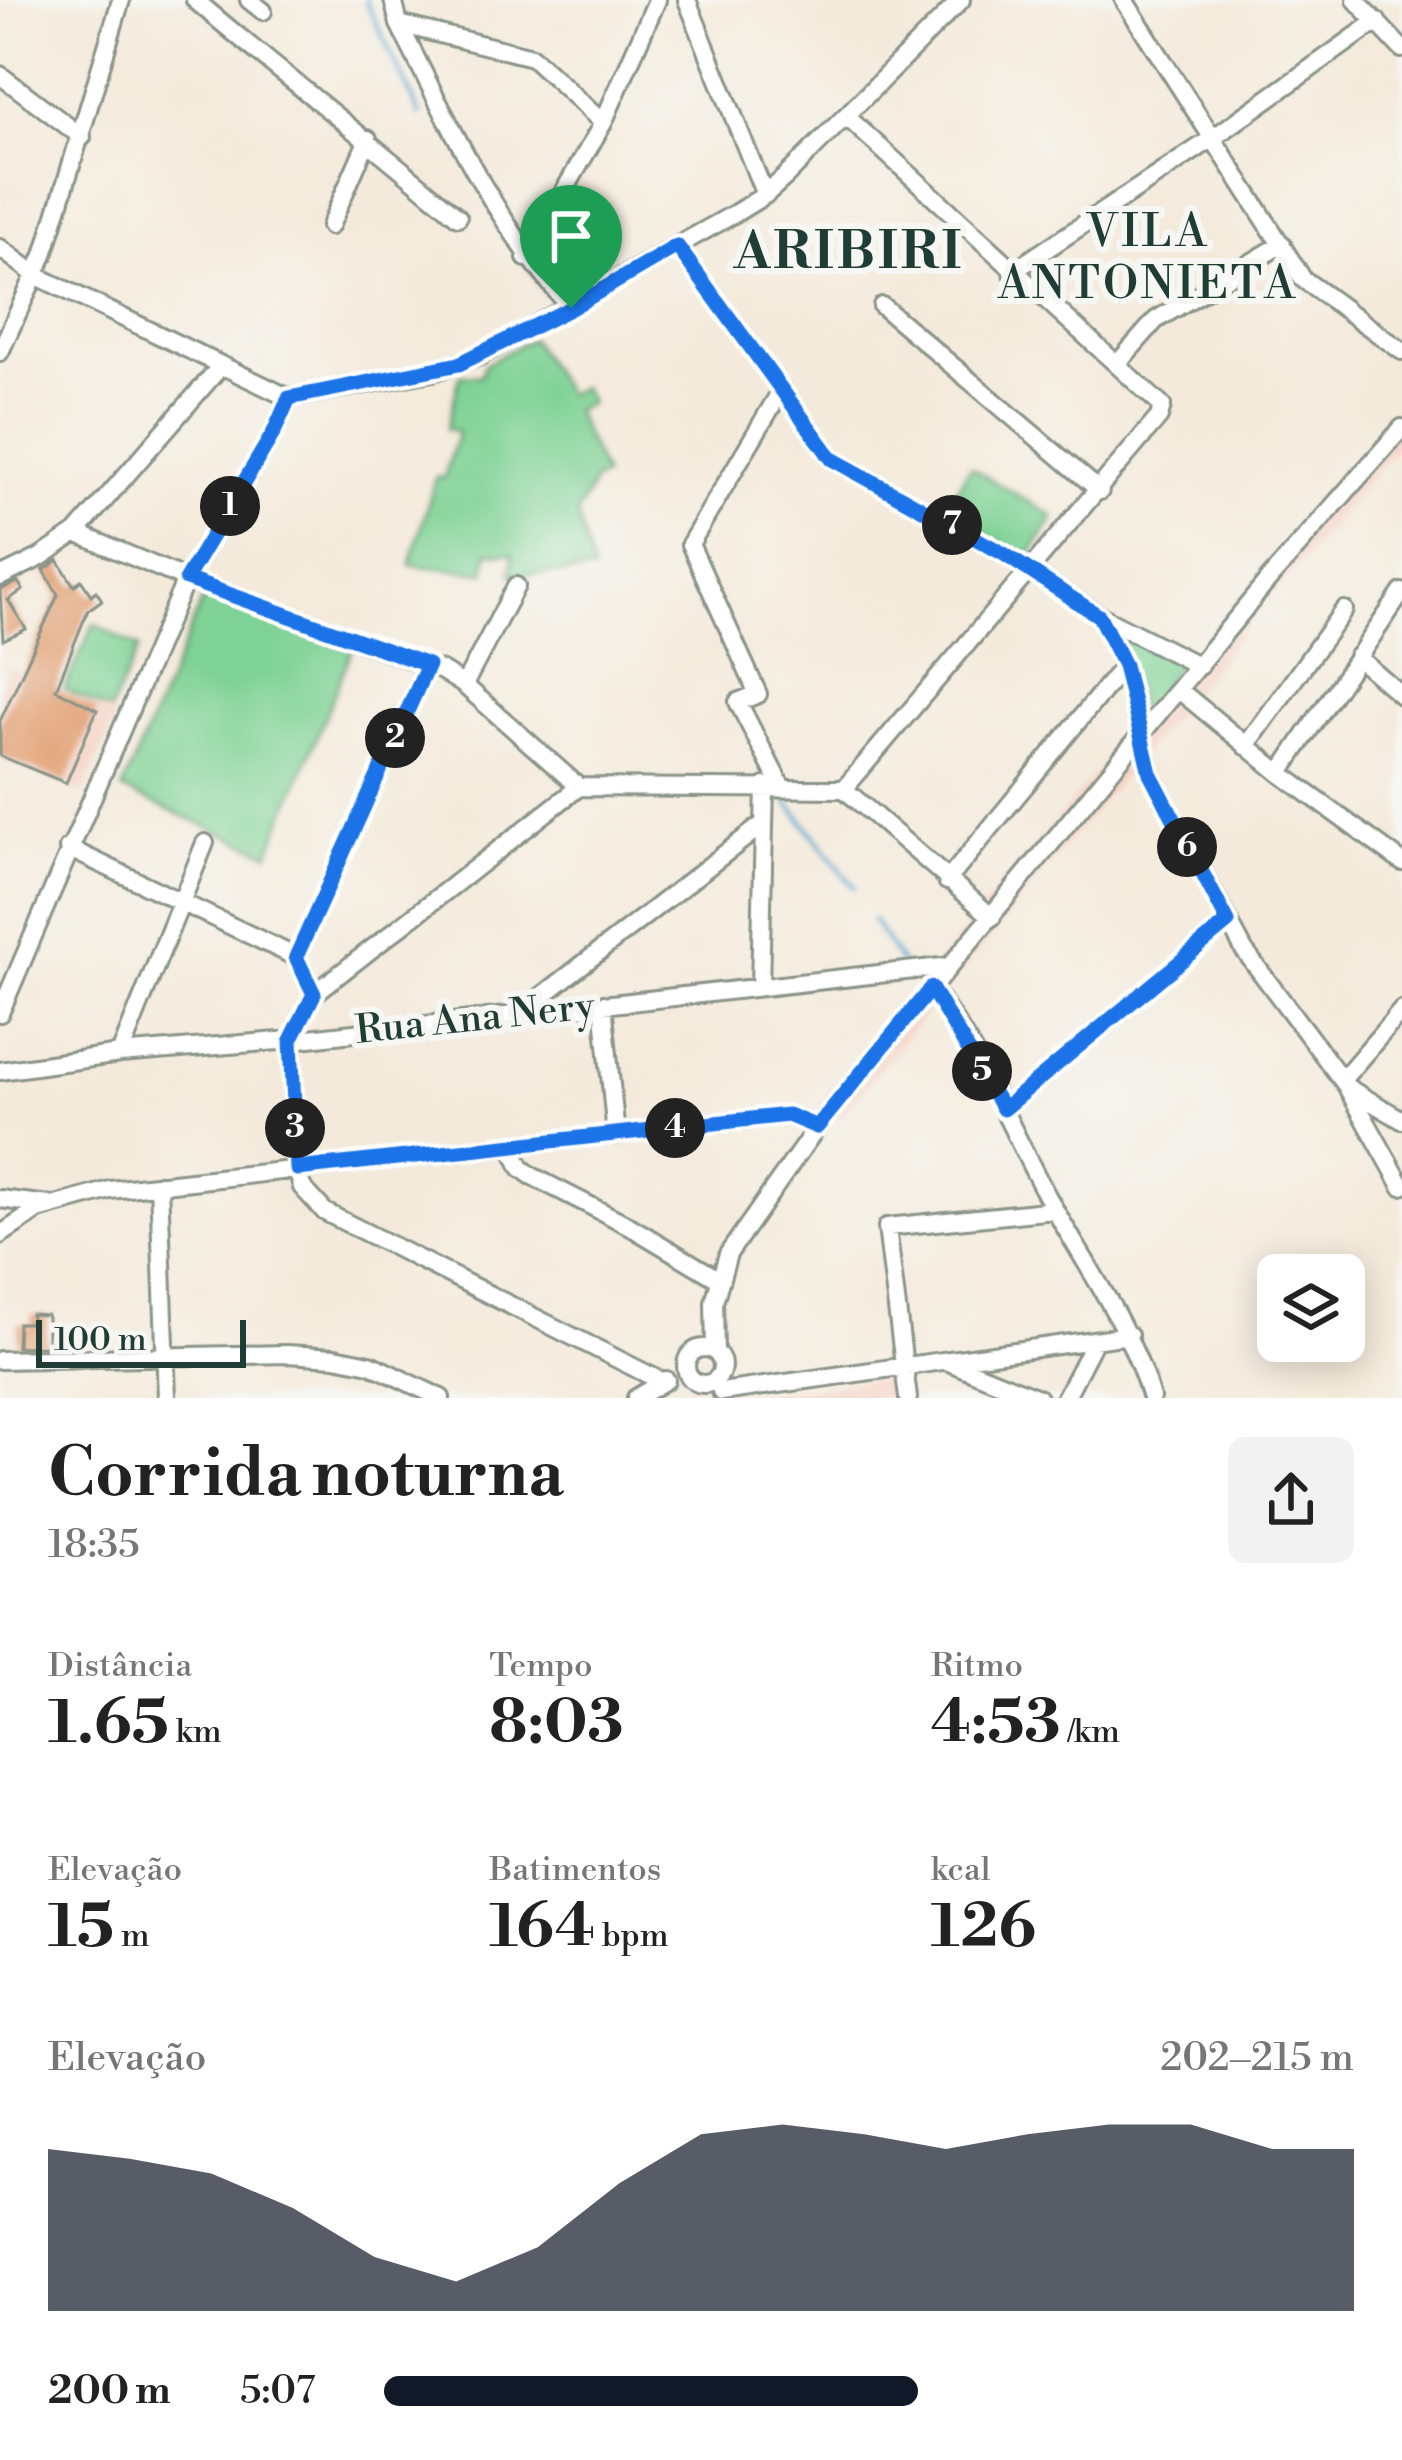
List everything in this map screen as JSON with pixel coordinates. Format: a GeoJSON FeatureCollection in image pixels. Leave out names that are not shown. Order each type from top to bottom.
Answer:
{"type":"FeatureCollection","features":[{"type":"Feature","properties":{"kind":"street"},"geometry":{"type":"LineString","coordinates":[[0,352],[37,276],[121,0]]}},
{"type":"Feature","properties":{"kind":"street"},"geometry":{"type":"LineString","coordinates":[[195,0],[458,218]]}},
{"type":"Feature","properties":{"kind":"street"},"geometry":{"type":"LineString","coordinates":[[393,0],[399,24],[473,174],[526,258],[571,308]]}},
{"type":"Feature","properties":{"kind":"street"},"geometry":{"type":"LineString","coordinates":[[526,258],[603,122],[657,0]]}},
{"type":"Feature","properties":{"kind":"street"},"geometry":{"type":"LineString","coordinates":[[687,0],[765,195]]}},
{"type":"Feature","properties":{"kind":"street"},"geometry":{"type":"LineString","coordinates":[[0,248],[37,276],[289,398],[459,364],[571,308],[765,195],[961,0]]}},
{"type":"Feature","properties":{"kind":"street"},"geometry":{"type":"LineString","coordinates":[[1124,0],[1303,279],[1402,351]]}},
{"type":"Feature","properties":{"kind":"street"},"geometry":{"type":"LineString","coordinates":[[1356,0],[1402,49]]}},
{"type":"Feature","properties":{"kind":"street"},"geometry":{"type":"LineString","coordinates":[[1012,272],[1377,21]]}},
{"type":"Feature","properties":{"kind":"street"},"geometry":{"type":"LineString","coordinates":[[399,24],[532,57],[603,122]]}},
{"type":"Feature","properties":{"kind":"street"},"geometry":{"type":"LineString","coordinates":[[0,76],[82,137]]}},
{"type":"Feature","properties":{"kind":"street"},"geometry":{"type":"LineString","coordinates":[[844,788],[1100,491],[1159,417],[1160,401],[1012,272],[847,117]]}},
{"type":"Feature","properties":{"kind":"street"},"geometry":{"type":"LineString","coordinates":[[330,226],[368,139]]}},
{"type":"Feature","properties":{"kind":"street"},"geometry":{"type":"LineString","coordinates":[[1118,363],[1156,320],[1282,244]]}},
{"type":"Feature","properties":{"kind":"street"},"geometry":{"type":"LineString","coordinates":[[677,246],[832,459],[1031,571],[1099,616],[1199,666]]}},
{"type":"Feature","properties":{"kind":"street"},"geometry":{"type":"LineString","coordinates":[[882,306],[1100,491]]}},
{"type":"Feature","properties":{"kind":"street"},"geometry":{"type":"LineString","coordinates":[[0,577],[76,533],[220,368]]}},
{"type":"Feature","properties":{"kind":"street"},"geometry":{"type":"LineString","coordinates":[[760,987],[763,824],[773,786],[738,702],[758,694],[690,544],[782,389]]}},
{"type":"Feature","properties":{"kind":"street"},"geometry":{"type":"LineString","coordinates":[[0,1013],[186,579],[274,432],[289,398]]}},
{"type":"Feature","properties":{"kind":"street"},"geometry":{"type":"LineString","coordinates":[[718,1390],[722,1367],[712,1323],[718,1280],[742,1229],[817,1127],[931,988],[1402,428]]}},
{"type":"Feature","properties":{"kind":"street"},"geometry":{"type":"LineString","coordinates":[[76,533],[186,579],[428,665],[464,685],[579,787]]}},
{"type":"Feature","properties":{"kind":"street"},"geometry":{"type":"LineString","coordinates":[[464,685],[516,586]]}},
{"type":"Feature","properties":{"kind":"street"},"geometry":{"type":"LineString","coordinates":[[1280,773],[1402,592]]}},
{"type":"Feature","properties":{"kind":"street"},"geometry":{"type":"LineString","coordinates":[[1246,746],[1344,610]]}},
{"type":"Feature","properties":{"kind":"street"},"geometry":{"type":"LineString","coordinates":[[1099,616],[1124,665],[1150,773],[1169,815],[1244,950],[1345,1084],[1402,1186]]}},
{"type":"Feature","properties":{"kind":"street"},"geometry":{"type":"LineString","coordinates":[[1114,645],[1118,632],[1130,629]]}},
{"type":"Feature","properties":{"kind":"street"},"geometry":{"type":"LineString","coordinates":[[1357,657],[1402,696]]}},
{"type":"Feature","properties":{"kind":"street"},"geometry":{"type":"LineString","coordinates":[[296,957],[428,665]]}},
{"type":"Feature","properties":{"kind":"street"},"geometry":{"type":"LineString","coordinates":[[946,881],[1124,665]]}},
{"type":"Feature","properties":{"kind":"street"},"geometry":{"type":"LineString","coordinates":[[1179,690],[1280,773],[1402,862]]}},
{"type":"Feature","properties":{"kind":"street"},"geometry":{"type":"LineString","coordinates":[[992,917],[844,788],[579,787],[314,994],[291,1040],[297,1169],[302,1187],[325,1212],[663,1382],[692,1379],[718,1390],[1130,1335]]}},
{"type":"Feature","properties":{"kind":"street"},"geometry":{"type":"LineString","coordinates":[[518,1015],[763,824]]}},
{"type":"Feature","properties":{"kind":"street"},"geometry":{"type":"LineString","coordinates":[[121,1054],[206,842]]}},
{"type":"Feature","properties":{"kind":"street"},"geometry":{"type":"LineString","coordinates":[[68,848],[296,957],[314,994]]}},
{"type":"Feature","properties":{"kind":"street"},"geometry":{"type":"LineString","coordinates":[[1003,1109],[1228,922]]}},
{"type":"Feature","properties":{"kind":"street","name":"Rua Ana Nery"},"geometry":{"type":"LineString","coordinates":[[0,1071],[121,1054],[291,1040],[950,966]]}},
{"type":"Feature","properties":{"kind":"street"},"geometry":{"type":"LineString","coordinates":[[931,988],[1130,1335],[1151,1398]]}},
{"type":"Feature","properties":{"kind":"street"},"geometry":{"type":"LineString","coordinates":[[604,1004],[616,1135]]}},
{"type":"Feature","properties":{"kind":"street"},"geometry":{"type":"LineString","coordinates":[[1345,1084],[1402,1010]]}},
{"type":"Feature","properties":{"kind":"street"},"geometry":{"type":"LineString","coordinates":[[1345,1084],[1402,1120]]}},
{"type":"Feature","properties":{"kind":"street"},"geometry":{"type":"LineString","coordinates":[[0,1218],[110,1190],[159,1184],[788,1115],[817,1127]]}},
{"type":"Feature","properties":{"kind":"street"},"geometry":{"type":"LineString","coordinates":[[511,1147],[521,1168],[532,1176],[626,1224],[718,1280]]}},
{"type":"Feature","properties":{"kind":"street"},"geometry":{"type":"LineString","coordinates":[[159,1184],[167,1398]]}},
{"type":"Feature","properties":{"kind":"street"},"geometry":{"type":"LineString","coordinates":[[0,1199],[34,1200],[51,1206]]}},
{"type":"Feature","properties":{"kind":"street"},"geometry":{"type":"LineString","coordinates":[[0,1235],[51,1206]]}},
{"type":"Feature","properties":{"kind":"street"},"geometry":{"type":"LineString","coordinates":[[0,1248],[51,1206]]}},
{"type":"Feature","properties":{"kind":"street"},"geometry":{"type":"LineString","coordinates":[[908,1398],[887,1227],[1055,1210]]}},
{"type":"Feature","properties":{"kind":"street"},"geometry":{"type":"LineString","coordinates":[[636,1398],[663,1382],[691,1356],[712,1323]]}},
{"type":"Feature","properties":{"kind":"street"},"geometry":{"type":"LineString","coordinates":[[1065,1398],[1094,1342]]}},
{"type":"Feature","properties":{"kind":"street"},"geometry":{"type":"LineString","coordinates":[[691,1356],[715,1352]]}},
{"type":"Feature","properties":{"kind":"street"},"geometry":{"type":"LineString","coordinates":[[691,1356],[692,1379]]}},
{"type":"Feature","properties":{"kind":"street"},"geometry":{"type":"LineString","coordinates":[[0,1360],[335,1357],[370,1364],[441,1398]]}},
{"type":"Feature","properties":{"kind":"street"},"geometry":{"type":"LineString","coordinates":[[943,1360],[1038,1398]]}},
{"type":"Feature","properties":{"kind":"shaded area"},"geometry":{"type":"Polygon","coordinates":[[[1402,405],[1402,440],[838,1120],[819,1105],[1402,405]]]}},
{"type":"Feature","properties":{"kind":"shaded area"},"geometry":{"type":"Polygon","coordinates":[[[10,668],[117,717],[82,793],[0,756],[0,690],[10,668]]]}},
{"type":"Feature","properties":{"kind":"shaded area"},"geometry":{"type":"Polygon","coordinates":[[[898,1376],[899,1398],[729,1398],[898,1376]]]}},
{"type":"Feature","properties":{"kind":"green space"},"geometry":{"type":"Polygon","coordinates":[[[531,339],[566,394],[582,387],[590,403],[574,411],[604,476],[594,481],[577,514],[593,572],[511,575],[513,554],[488,552],[485,573],[410,565],[436,477],[444,478],[458,432],[447,429],[460,375],[480,376],[485,364],[531,339]]]}},
{"type":"Feature","properties":{"kind":"green space"},"geometry":{"type":"Polygon","coordinates":[[[970,467],[1054,517],[1028,559],[944,510],[970,467]]]}},
{"type":"Feature","properties":{"kind":"green space"},"geometry":{"type":"Polygon","coordinates":[[[204,597],[353,648],[269,853],[122,790],[204,597]]]}},
{"type":"Feature","properties":{"kind":"green space"},"geometry":{"type":"Polygon","coordinates":[[[94,624],[139,648],[110,711],[64,689],[94,624]]]}},
{"type":"Feature","properties":{"kind":"green space"},"geometry":{"type":"Polygon","coordinates":[[[1127,632],[1180,661],[1142,716],[1117,639],[1127,632]]]}},
{"type":"Feature","properties":{"kind":"building"},"geometry":{"type":"Polygon","coordinates":[[[58,560],[74,586],[81,580],[91,595],[96,591],[102,600],[88,610],[56,689],[97,710],[66,783],[0,756],[0,721],[58,595],[44,570],[58,560]]]}},
{"type":"Feature","properties":{"kind":"building"},"geometry":{"type":"Polygon","coordinates":[[[18,582],[23,590],[8,600],[26,629],[3,640],[0,590],[18,582]]]}},
{"type":"Feature","properties":{"kind":"building"},"geometry":{"type":"Polygon","coordinates":[[[31,1314],[47,1315],[47,1346],[17,1347],[18,1323],[31,1323],[31,1314]]]}},
{"type":"Feature","properties":{"kind":"waterway"},"geometry":{"type":"LineString","coordinates":[[365,0],[420,114]]}},
{"type":"Feature","properties":{"kind":"waterway"},"geometry":{"type":"LineString","coordinates":[[788,802],[854,887]]}},
{"type":"Feature","properties":{"kind":"waterway"},"geometry":{"type":"LineString","coordinates":[[873,920],[901,963]]}},
{"type":"Feature","properties":{"kind":"district","name":"ARIBIRI"},"geometry":{"type":"Point","coordinates":[849,253]}},
{"type":"Feature","properties":{"kind":"district","name":"VILA ANTONIETA"},"geometry":{"type":"Point","coordinates":[1148,258]}},
{"type":"Feature","properties":{"kind":"route"},"geometry":{"type":"LineString","coordinates":[[677,246],[832,459],[1004,554],[1099,616],[1124,665],[1150,773],[1228,922],[1003,1109],[931,988],[817,1127],[788,1115],[297,1169],[291,1040],[314,994],[296,957],[428,665],[186,579],[274,432],[289,398],[459,364],[571,308],[677,246]]}}]}
